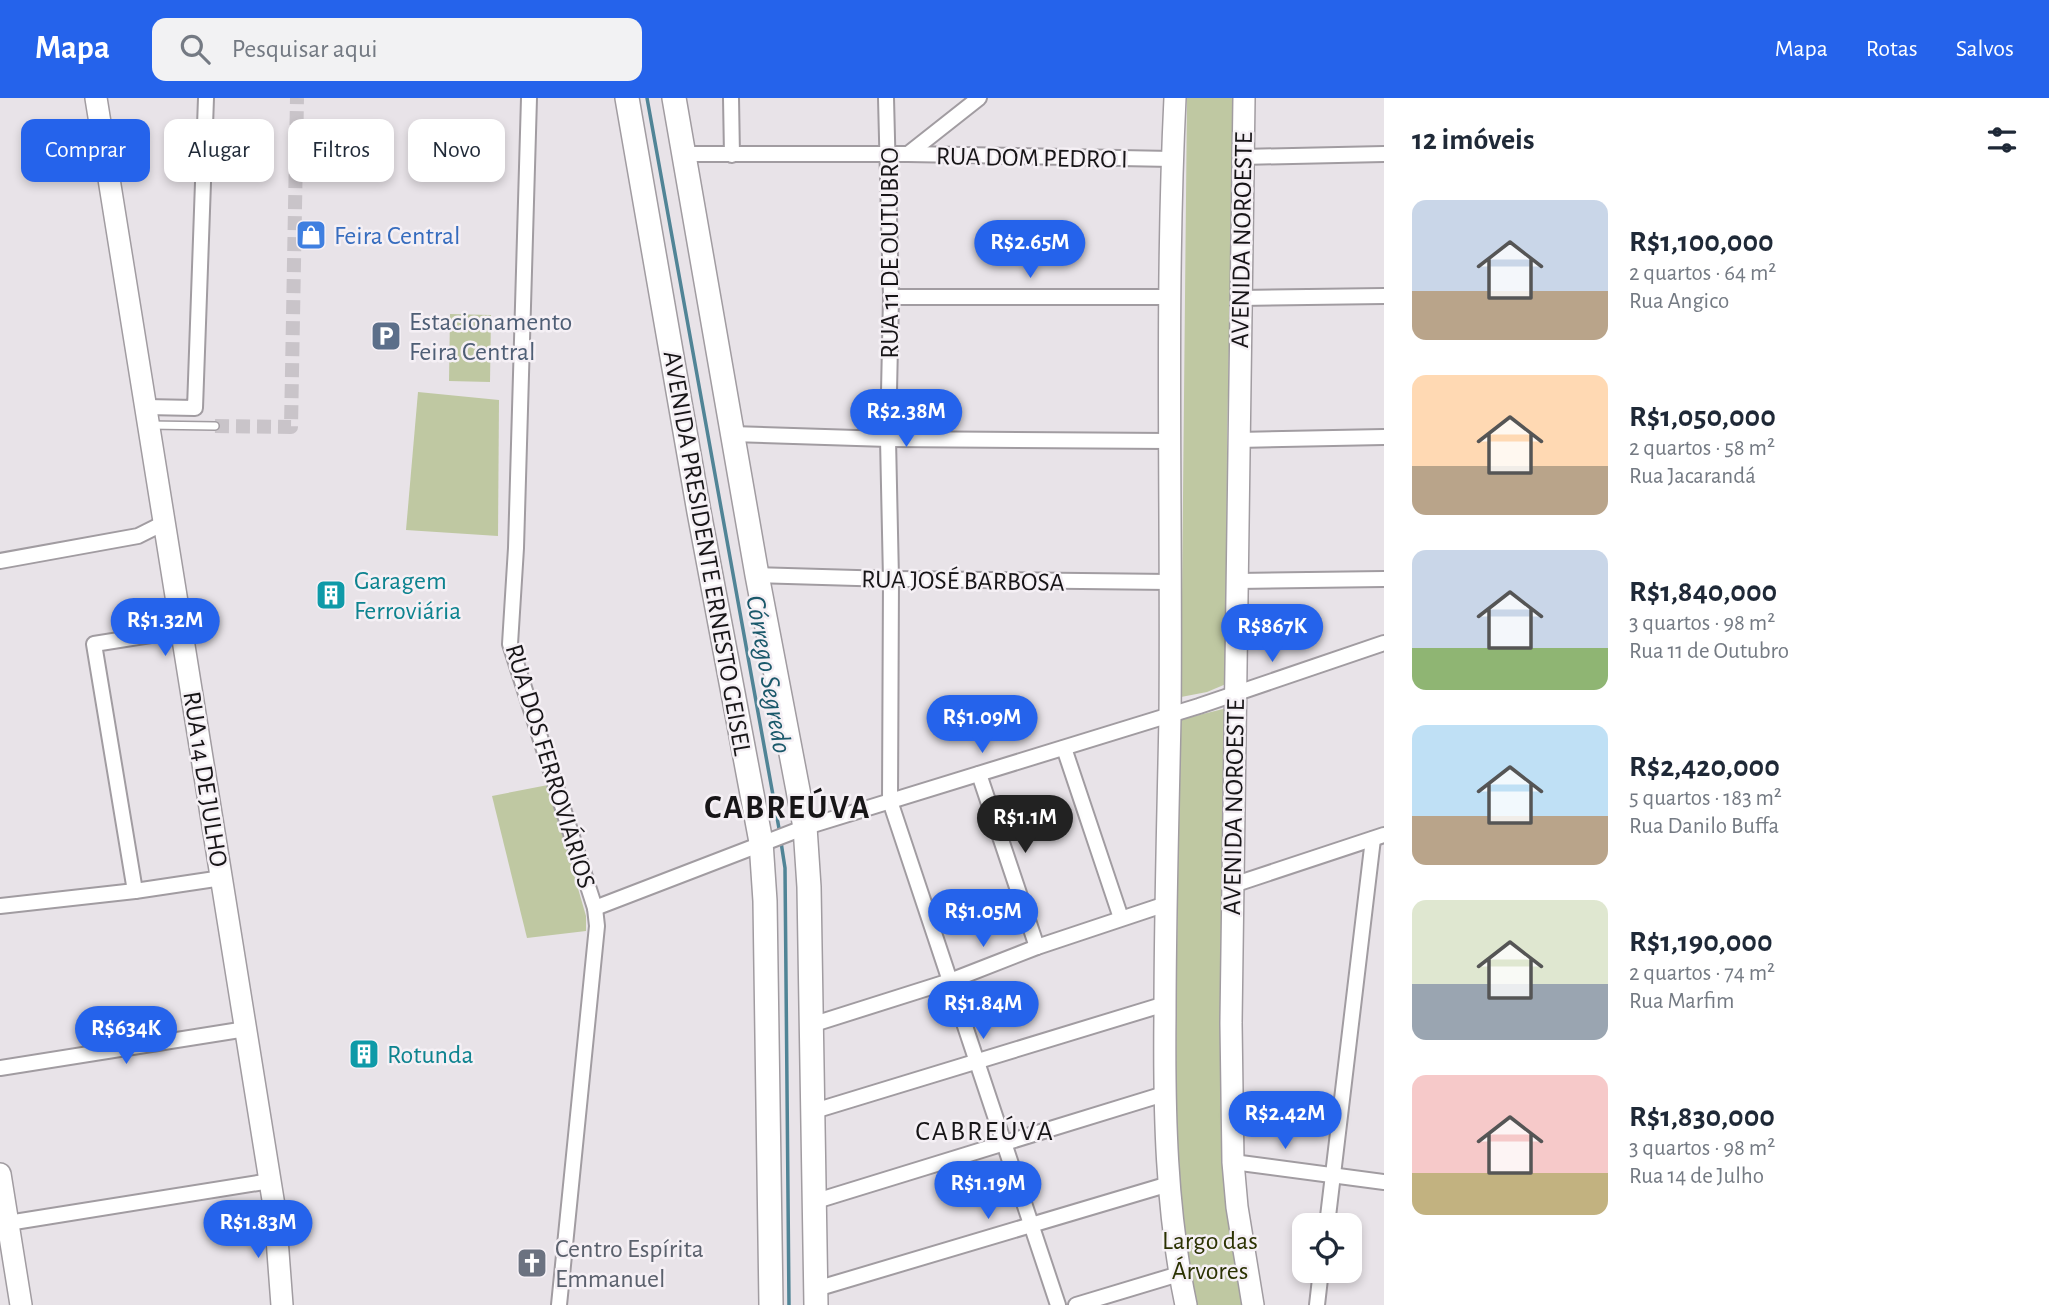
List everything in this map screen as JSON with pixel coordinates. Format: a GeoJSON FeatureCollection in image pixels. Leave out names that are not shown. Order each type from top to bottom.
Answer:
{"type":"FeatureCollection","features":[{"type":"Feature","properties":{"kind":"main road","name":"RUA 14 DE JULHO"},"geometry":{"type":"LineString","coordinates":[[96,98],[275,1212],[282,1305]]}},
{"type":"Feature","properties":{"kind":"main road","name":"AVENIDA PRESIDENTE ERNESTO GEISEL"},"geometry":{"type":"LineString","coordinates":[[627,98],[699,512],[763,842],[771,1305]]}},
{"type":"Feature","properties":{"kind":"main road","name":"AVENIDA PRESIDENTE ERNESTO GEISEL"},"geometry":{"type":"LineString","coordinates":[[674,98],[804,828],[816,1297]]}},
{"type":"Feature","properties":{"kind":"main road"},"geometry":{"type":"LineString","coordinates":[[1175,98],[1170,297],[1170,716],[1164,1094],[1169,1184],[1179,1273],[1186,1305]]}},
{"type":"Feature","properties":{"kind":"main road","name":"AVENIDA NOROESTE"},"geometry":{"type":"LineString","coordinates":[[1244,98],[1233,884],[1233,1162],[1237,1207],[1253,1305]]}},
{"type":"Feature","properties":{"kind":"main road"},"geometry":{"type":"LineString","coordinates":[[0,1174],[6,1235],[21,1305]]}},
{"type":"Feature","properties":{"kind":"street"},"geometry":{"type":"LineString","coordinates":[[147,416],[195,408],[206,98]]}},
{"type":"Feature","properties":{"kind":"street"},"geometry":{"type":"LineString","coordinates":[[731,98],[732,155]]}},
{"type":"Feature","properties":{"kind":"street","name":"RUA 11 DE OUTUBRO"},"geometry":{"type":"LineString","coordinates":[[886,98],[891,297],[888,439],[891,579],[890,801],[1058,1305]]}},
{"type":"Feature","properties":{"kind":"street"},"geometry":{"type":"LineString","coordinates":[[908,154],[979,98]]}},
{"type":"Feature","properties":{"kind":"street","name":"RUA DOS FERROVIÁRIOS"},"geometry":{"type":"LineString","coordinates":[[528,101],[516,548],[510,644],[595,908],[597,926],[559,1305]]}},
{"type":"Feature","properties":{"kind":"street","name":"RUA DOM PEDRO I"},"geometry":{"type":"LineString","coordinates":[[683,154],[908,154],[1172,159]]}},
{"type":"Feature","properties":{"kind":"street"},"geometry":{"type":"LineString","coordinates":[[1242,156],[1384,154]]}},
{"type":"Feature","properties":{"kind":"street"},"geometry":{"type":"LineString","coordinates":[[1240,298],[1384,296]]}},
{"type":"Feature","properties":{"kind":"street"},"geometry":{"type":"LineString","coordinates":[[891,297],[1170,297]]}},
{"type":"Feature","properties":{"kind":"street"},"geometry":{"type":"LineString","coordinates":[[732,434],[888,439],[1170,441]]}},
{"type":"Feature","properties":{"kind":"street"},"geometry":{"type":"LineString","coordinates":[[1238,440],[1384,437]]}},
{"type":"Feature","properties":{"kind":"street"},"geometry":{"type":"LineString","coordinates":[[0,561],[138,536],[164,523]]}},
{"type":"Feature","properties":{"kind":"street","name":"RUA JOSÉ BARBOSA"},"geometry":{"type":"LineString","coordinates":[[757,575],[1170,582]]}},
{"type":"Feature","properties":{"kind":"street"},"geometry":{"type":"LineString","coordinates":[[1237,582],[1384,579]]}},
{"type":"Feature","properties":{"kind":"street"},"geometry":{"type":"LineString","coordinates":[[135,891],[94,644],[182,630]]}},
{"type":"Feature","properties":{"kind":"street"},"geometry":{"type":"LineString","coordinates":[[595,908],[804,828],[1170,716],[1384,643]]}},
{"type":"Feature","properties":{"kind":"street"},"geometry":{"type":"LineString","coordinates":[[1064,748],[1121,918]]}},
{"type":"Feature","properties":{"kind":"street"},"geometry":{"type":"LineString","coordinates":[[979,774],[1037,947]]}},
{"type":"Feature","properties":{"kind":"street"},"geometry":{"type":"LineString","coordinates":[[1233,884],[1378,837],[1328,1213]]}},
{"type":"Feature","properties":{"kind":"street"},"geometry":{"type":"LineString","coordinates":[[0,906],[222,878]]}},
{"type":"Feature","properties":{"kind":"street"},"geometry":{"type":"LineString","coordinates":[[811,1025],[950,981],[1037,947],[1166,904]]}},
{"type":"Feature","properties":{"kind":"street"},"geometry":{"type":"LineString","coordinates":[[811,1112],[1165,1004]]}},
{"type":"Feature","properties":{"kind":"street"},"geometry":{"type":"LineString","coordinates":[[0,1068],[246,1029]]}},
{"type":"Feature","properties":{"kind":"street"},"geometry":{"type":"LineString","coordinates":[[813,1202],[1164,1094]]}},
{"type":"Feature","properties":{"kind":"street"},"geometry":{"type":"LineString","coordinates":[[1233,1162],[1384,1182]]}},
{"type":"Feature","properties":{"kind":"street"},"geometry":{"type":"LineString","coordinates":[[6,1235],[270,1181]]}},
{"type":"Feature","properties":{"kind":"street"},"geometry":{"type":"LineString","coordinates":[[816,1297],[1169,1184]]}},
{"type":"Feature","properties":{"kind":"street","name":"RUA 14 DE JULHO"},"geometry":{"type":"LineString","coordinates":[[275,1212],[292,1305]]}},
{"type":"Feature","properties":{"kind":"street"},"geometry":{"type":"LineString","coordinates":[[1076,1305],[1179,1273]]}},
{"type":"Feature","properties":{"kind":"street"},"geometry":{"type":"LineString","coordinates":[[1317,1305],[1320,1283]]}},
{"type":"Feature","properties":{"kind":"lane"},"geometry":{"type":"LineString","coordinates":[[147,416],[215,426]]}},
{"type":"Feature","properties":{"kind":"green space"},"geometry":{"type":"Polygon","coordinates":[[[1187,98],[1234,98],[1227,444],[1226,684],[1207,692],[1181,697],[1187,98]]]}},
{"type":"Feature","properties":{"kind":"green space"},"geometry":{"type":"Polygon","coordinates":[[[450,314],[491,315],[490,382],[449,381],[450,314]]]}},
{"type":"Feature","properties":{"kind":"green space"},"geometry":{"type":"Polygon","coordinates":[[[418,392],[499,400],[498,536],[406,530],[418,392]]]}},
{"type":"Feature","properties":{"kind":"green space","name":"Largo das Árvores"},"geometry":{"type":"Polygon","coordinates":[[[1227,708],[1247,1305],[1194,1305],[1175,1190],[1179,720],[1227,708]]]}},
{"type":"Feature","properties":{"kind":"green space"},"geometry":{"type":"Polygon","coordinates":[[[548,785],[586,916],[586,931],[527,938],[492,796],[548,785]]]}},
{"type":"Feature","properties":{"kind":"waterway","name":"Córrego Segredo"},"geometry":{"type":"LineString","coordinates":[[647,98],[780,834]]}},
{"type":"Feature","properties":{"kind":"waterway","name":"Córrego Segredo"},"geometry":{"type":"LineString","coordinates":[[781,842],[785,868],[789,1305]]}},
{"type":"Feature","properties":{"kind":"tunnel"},"geometry":{"type":"LineString","coordinates":[[215,426],[291,427],[297,98]]}},
{"type":"Feature","properties":{"kind":"place","name":"Feira Central"},"geometry":{"type":"Point","coordinates":[311,235]}},
{"type":"Feature","properties":{"kind":"place","name":"Estacionamento Feira Central"},"geometry":{"type":"Point","coordinates":[386,336]}},
{"type":"Feature","properties":{"kind":"place","name":"Garagem Ferroviária"},"geometry":{"type":"Point","coordinates":[331,595]}},
{"type":"Feature","properties":{"kind":"place","name":"Rotunda"},"geometry":{"type":"Point","coordinates":[364,1054]}},
{"type":"Feature","properties":{"kind":"place","name":"Centro Espírita Emmanuel"},"geometry":{"type":"Point","coordinates":[532,1263]}},
{"type":"Feature","properties":{"kind":"district","name":"CABREÚVA"},"geometry":{"type":"Point","coordinates":[788,806]}},
{"type":"Feature","properties":{"kind":"district","name":"CABREÚVA"},"geometry":{"type":"Point","coordinates":[985,1130]}}]}
